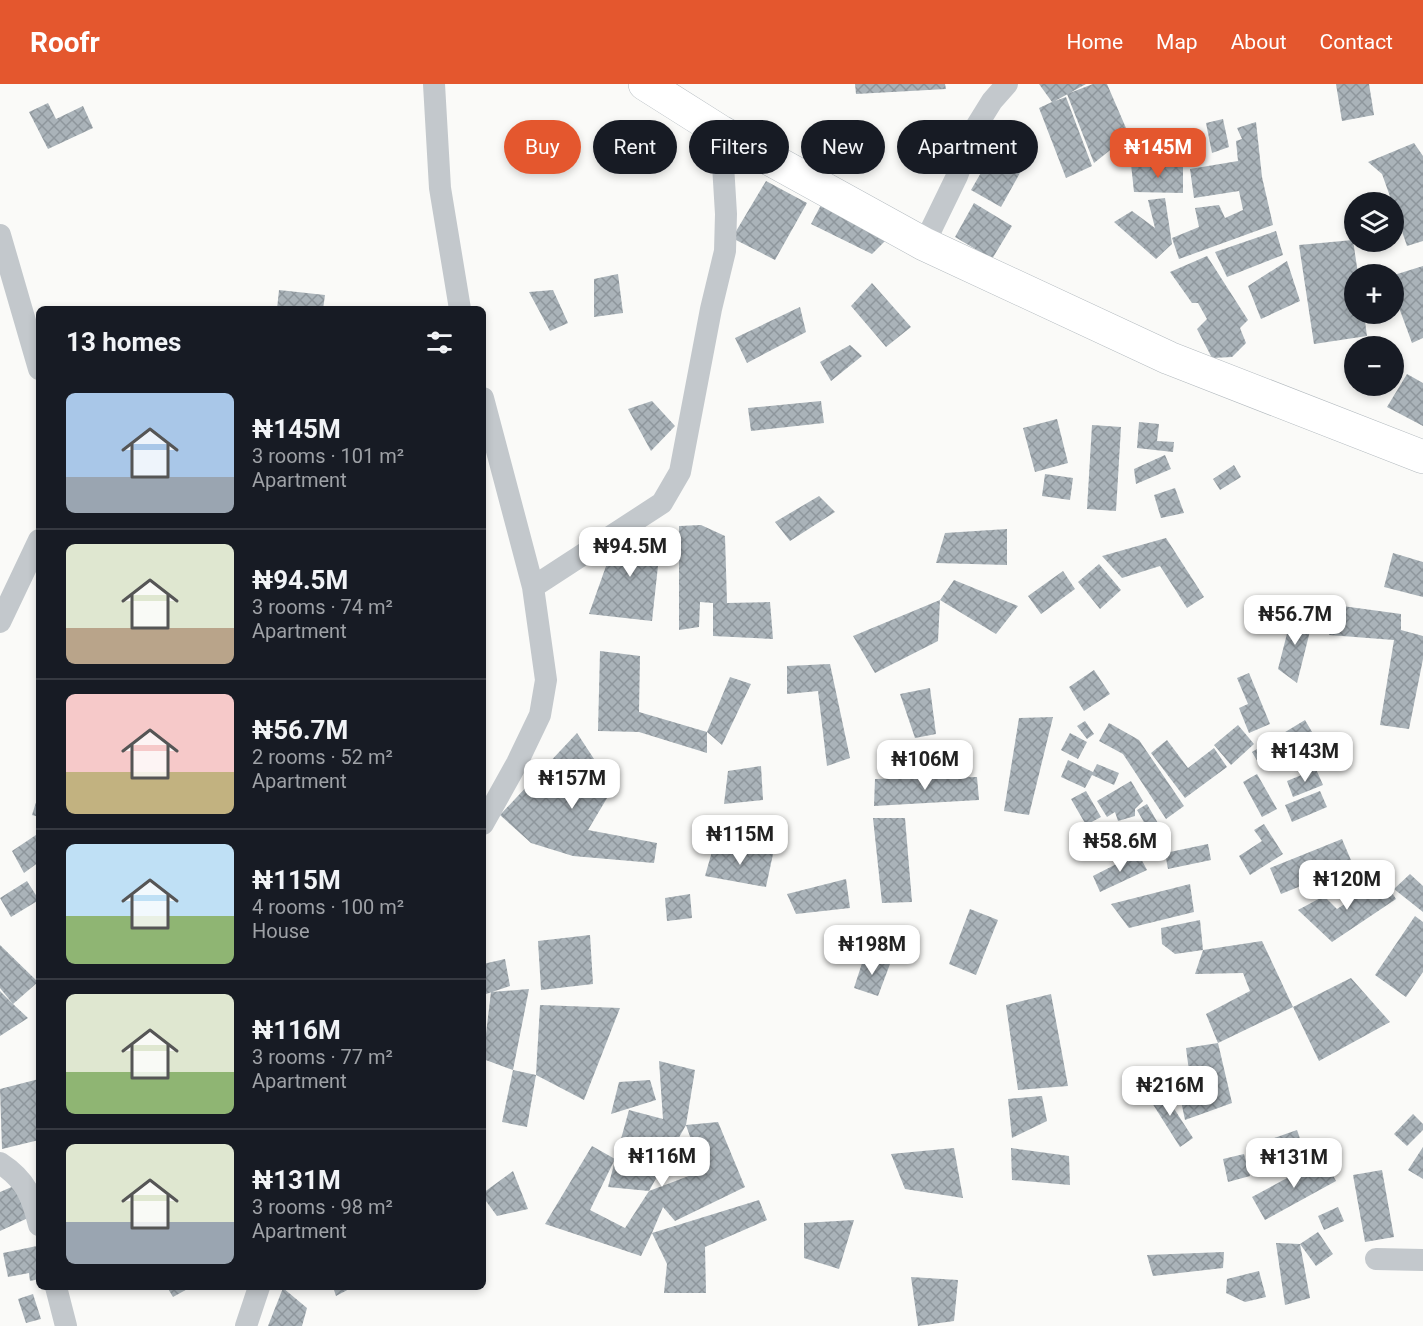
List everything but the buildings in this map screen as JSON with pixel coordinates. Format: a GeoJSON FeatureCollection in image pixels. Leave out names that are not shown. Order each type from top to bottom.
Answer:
{"type":"FeatureCollection","features":[{"type":"Feature","properties":{"kind":"street"},"geometry":{"type":"LineString","coordinates":[[434,84],[440,188],[460,306]]}},
{"type":"Feature","properties":{"kind":"street"},"geometry":{"type":"LineString","coordinates":[[645,84],[702,120]]}},
{"type":"Feature","properties":{"kind":"street"},"geometry":{"type":"LineString","coordinates":[[924,244],[957,176],[974,130],[992,101],[1007,84]]}},
{"type":"Feature","properties":{"kind":"street"},"geometry":{"type":"LineString","coordinates":[[789,170],[924,244],[1169,358],[1423,457]]}},
{"type":"Feature","properties":{"kind":"street"},"geometry":{"type":"LineString","coordinates":[[533,587],[662,503],[680,472],[711,309],[725,252],[724,174]]}},
{"type":"Feature","properties":{"kind":"street"},"geometry":{"type":"LineString","coordinates":[[0,235],[36,359]]}},
{"type":"Feature","properties":{"kind":"street"},"geometry":{"type":"LineString","coordinates":[[486,409],[533,587],[546,680],[540,715],[517,764],[486,819]]}},
{"type":"Feature","properties":{"kind":"street"},"geometry":{"type":"LineString","coordinates":[[0,622],[36,546]]}},
{"type":"Feature","properties":{"kind":"street"},"geometry":{"type":"LineString","coordinates":[[0,1163],[14,1172],[25,1185],[36,1213]]}},
{"type":"Feature","properties":{"kind":"street"},"geometry":{"type":"LineString","coordinates":[[1376,1259],[1423,1260]]}},
{"type":"Feature","properties":{"kind":"street"},"geometry":{"type":"LineString","coordinates":[[57,1290],[66,1326]]}},
{"type":"Feature","properties":{"kind":"street"},"geometry":{"type":"LineString","coordinates":[[246,1326],[258,1290]]}}]}
